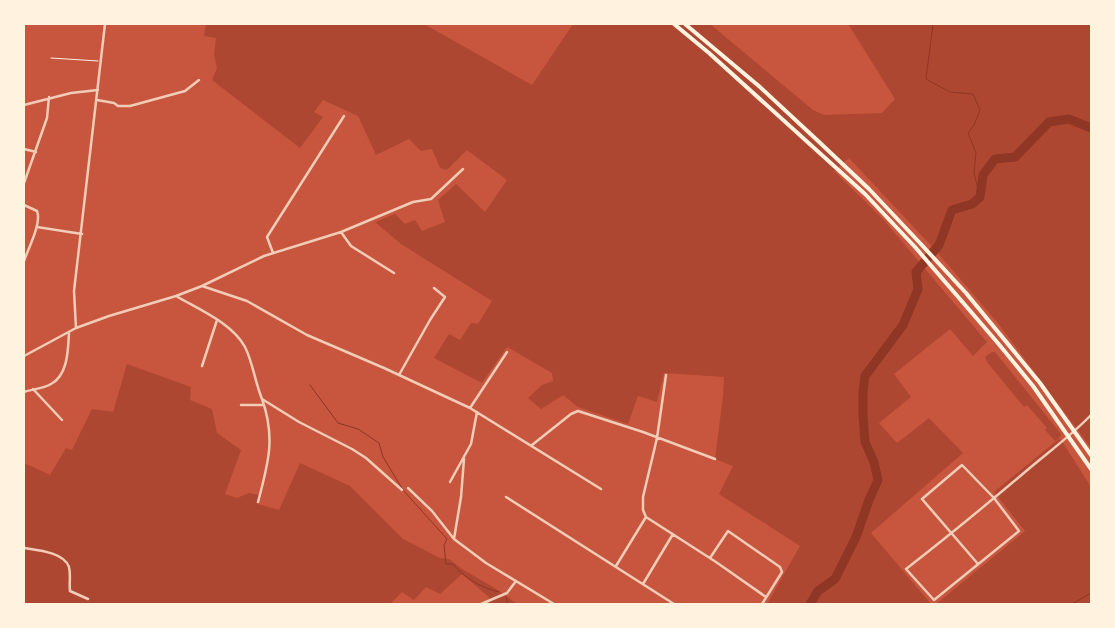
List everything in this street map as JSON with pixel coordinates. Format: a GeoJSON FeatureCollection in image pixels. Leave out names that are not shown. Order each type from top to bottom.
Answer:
{"type":"FeatureCollection","features":[{"type":"Feature","properties":{"kind":"highway"},"geometry":{"type":"LineString","coordinates":[[674,24],[709,53],[865,194],[915,247],[1033,386],[1091,469]]}},
{"type":"Feature","properties":{"kind":"highway"},"geometry":{"type":"LineString","coordinates":[[685,24],[760,88],[830,152],[869,189],[940,264],[1040,383],[1091,455]]}},
{"type":"Feature","properties":{"kind":"highway"},"geometry":{"type":"LineString","coordinates":[[997,342],[1003,337]]}},
{"type":"Feature","properties":{"kind":"street"},"geometry":{"type":"LineString","coordinates":[[76,328],[74,291],[105,24]]}},
{"type":"Feature","properties":{"kind":"street"},"geometry":{"type":"LineString","coordinates":[[97,100],[114,103],[118,106],[130,106],[184,91],[199,80]]}},
{"type":"Feature","properties":{"kind":"street"},"geometry":{"type":"LineString","coordinates":[[24,105],[49,97],[98,90]]}},
{"type":"Feature","properties":{"kind":"street"},"geometry":{"type":"LineString","coordinates":[[24,183],[47,118],[49,97]]}},
{"type":"Feature","properties":{"kind":"street"},"geometry":{"type":"LineString","coordinates":[[272,253],[267,237],[344,116]]}},
{"type":"Feature","properties":{"kind":"street"},"geometry":{"type":"LineString","coordinates":[[24,149],[36,152]]}},
{"type":"Feature","properties":{"kind":"street"},"geometry":{"type":"LineString","coordinates":[[24,356],[76,328],[176,296],[202,286],[272,253],[341,232],[413,202],[432,199],[463,169]]}},
{"type":"Feature","properties":{"kind":"street"},"geometry":{"type":"LineString","coordinates":[[24,205],[37,211],[39,215],[37,227],[24,261]]}},
{"type":"Feature","properties":{"kind":"street"},"geometry":{"type":"LineString","coordinates":[[37,227],[82,234]]}},
{"type":"Feature","properties":{"kind":"street"},"geometry":{"type":"LineString","coordinates":[[341,232],[351,246],[394,273]]}},
{"type":"Feature","properties":{"kind":"street"},"geometry":{"type":"LineString","coordinates":[[202,286],[247,301],[307,335],[470,408],[601,489]]}},
{"type":"Feature","properties":{"kind":"street"},"geometry":{"type":"LineString","coordinates":[[399,375],[445,297],[434,288]]}},
{"type":"Feature","properties":{"kind":"street"},"geometry":{"type":"LineString","coordinates":[[176,296],[217,320],[239,336],[245,347],[264,405],[269,429],[270,455],[258,502]]}},
{"type":"Feature","properties":{"kind":"street"},"geometry":{"type":"LineString","coordinates":[[202,366],[217,320]]}},
{"type":"Feature","properties":{"kind":"street"},"geometry":{"type":"LineString","coordinates":[[24,392],[50,385],[60,378],[65,365],[69,333]]}},
{"type":"Feature","properties":{"kind":"street"},"geometry":{"type":"LineString","coordinates":[[470,408],[507,352]]}},
{"type":"Feature","properties":{"kind":"street"},"geometry":{"type":"LineString","coordinates":[[666,374],[657,438],[643,497],[643,510],[646,517],[710,558],[766,598]]}},
{"type":"Feature","properties":{"kind":"street"},"geometry":{"type":"LineString","coordinates":[[33,389],[62,420]]}},
{"type":"Feature","properties":{"kind":"street"},"geometry":{"type":"LineString","coordinates":[[262,399],[299,422],[366,458],[402,490]]}},
{"type":"Feature","properties":{"kind":"street"},"geometry":{"type":"LineString","coordinates":[[241,405],[264,405]]}},
{"type":"Feature","properties":{"kind":"street"},"geometry":{"type":"LineString","coordinates":[[532,445],[578,411],[715,459]]}},
{"type":"Feature","properties":{"kind":"street"},"geometry":{"type":"LineString","coordinates":[[450,482],[471,444],[477,412]]}},
{"type":"Feature","properties":{"kind":"street"},"geometry":{"type":"LineString","coordinates":[[978,564],[952,534],[922,499],[962,465],[994,498],[1019,530],[978,564],[934,600],[906,570],[952,534],[994,498],[1068,436],[1075,432],[1091,414]]}},
{"type":"Feature","properties":{"kind":"street"},"geometry":{"type":"LineString","coordinates":[[454,539],[461,497],[464,459]]}},
{"type":"Feature","properties":{"kind":"street"},"geometry":{"type":"LineString","coordinates":[[408,488],[432,511],[454,539],[486,563],[554,604]]}},
{"type":"Feature","properties":{"kind":"street"},"geometry":{"type":"LineString","coordinates":[[506,498],[674,604]]}},
{"type":"Feature","properties":{"kind":"street"},"geometry":{"type":"LineString","coordinates":[[616,566],[646,517]]}},
{"type":"Feature","properties":{"kind":"street"},"geometry":{"type":"LineString","coordinates":[[710,558],[728,531],[780,567],[782,572],[762,604]]}},
{"type":"Feature","properties":{"kind":"street"},"geometry":{"type":"LineString","coordinates":[[643,584],[673,534]]}},
{"type":"Feature","properties":{"kind":"street"},"geometry":{"type":"LineString","coordinates":[[24,548],[50,552],[65,561],[71,577],[70,591],[88,599]]}},
{"type":"Feature","properties":{"kind":"street"},"geometry":{"type":"LineString","coordinates":[[481,604],[507,593],[516,582]]}},
{"type":"Feature","properties":{"kind":"path"},"geometry":{"type":"LineString","coordinates":[[51,58],[101,61]]}},
{"type":"Feature","properties":{"kind":"shaded area"},"geometry":{"type":"Polygon","coordinates":[[[206,24],[424,24],[532,85],[573,24],[710,24],[813,110],[824,115],[882,113],[895,99],[848,24],[1091,24],[1091,448],[997,322],[937,252],[849,158],[834,171],[882,218],[987,342],[973,356],[950,329],[894,374],[911,397],[879,423],[897,443],[929,418],[963,453],[871,533],[931,604],[767,604],[800,546],[719,494],[733,466],[715,459],[724,377],[664,373],[657,402],[638,396],[628,424],[578,407],[563,395],[541,409],[528,398],[542,385],[553,381],[552,373],[507,347],[482,383],[434,358],[449,334],[460,340],[471,323],[478,324],[492,301],[401,244],[375,222],[395,214],[405,224],[415,220],[422,231],[445,222],[438,200],[456,184],[485,212],[507,180],[467,150],[447,170],[440,168],[432,149],[421,151],[409,139],[376,155],[358,116],[323,100],[314,112],[323,117],[300,148],[212,80],[217,68],[214,54],[216,38],[204,36],[206,24]]]}},
{"type":"Feature","properties":{"kind":"shaded area"},"geometry":{"type":"Polygon","coordinates":[[[995,352],[1061,434],[1055,441],[1045,430],[1047,428],[1027,405],[1024,407],[987,362],[985,357],[995,352]]]}},
{"type":"Feature","properties":{"kind":"shaded area"},"geometry":{"type":"Polygon","coordinates":[[[127,364],[191,387],[190,400],[212,409],[217,433],[241,450],[225,494],[237,498],[249,493],[259,495],[258,504],[279,510],[300,463],[350,486],[403,539],[440,558],[449,559],[517,604],[482,604],[490,598],[462,574],[440,594],[426,587],[414,600],[402,592],[390,604],[24,604],[24,463],[50,475],[66,448],[72,450],[92,409],[113,412],[127,364]]]}},
{"type":"Feature","properties":{"kind":"shaded area"},"geometry":{"type":"Polygon","coordinates":[[[1060,438],[1091,487],[1091,604],[936,604],[1025,531],[994,492],[1060,438]]]}},
{"type":"Feature","properties":{"kind":"waterway"},"geometry":{"type":"LineString","coordinates":[[933,24],[926,79],[950,92],[973,94],[980,110],[974,125],[968,133],[976,153],[974,173],[980,197]]}},
{"type":"Feature","properties":{"kind":"waterway"},"geometry":{"type":"LineString","coordinates":[[810,604],[818,591],[835,579],[856,537],[878,480],[874,462],[865,442],[863,416],[865,376],[903,325],[918,289],[916,272],[939,245],[952,210],[972,204],[980,197],[983,175],[995,159],[1015,157],[1049,122],[1069,119],[1091,128]]}},
{"type":"Feature","properties":{"kind":"waterway"},"geometry":{"type":"LineString","coordinates":[[310,385],[338,423],[358,429],[379,443],[383,457],[403,490],[447,539],[444,545],[446,564],[453,564],[462,574],[474,582],[499,592]]}},
{"type":"Feature","properties":{"kind":"waterway"},"geometry":{"type":"LineString","coordinates":[[1072,604],[1091,593]]}},
{"type":"Feature","properties":{"kind":"waterway"},"geometry":{"type":"LineString","coordinates":[[506,597],[508,604]]}}]}
